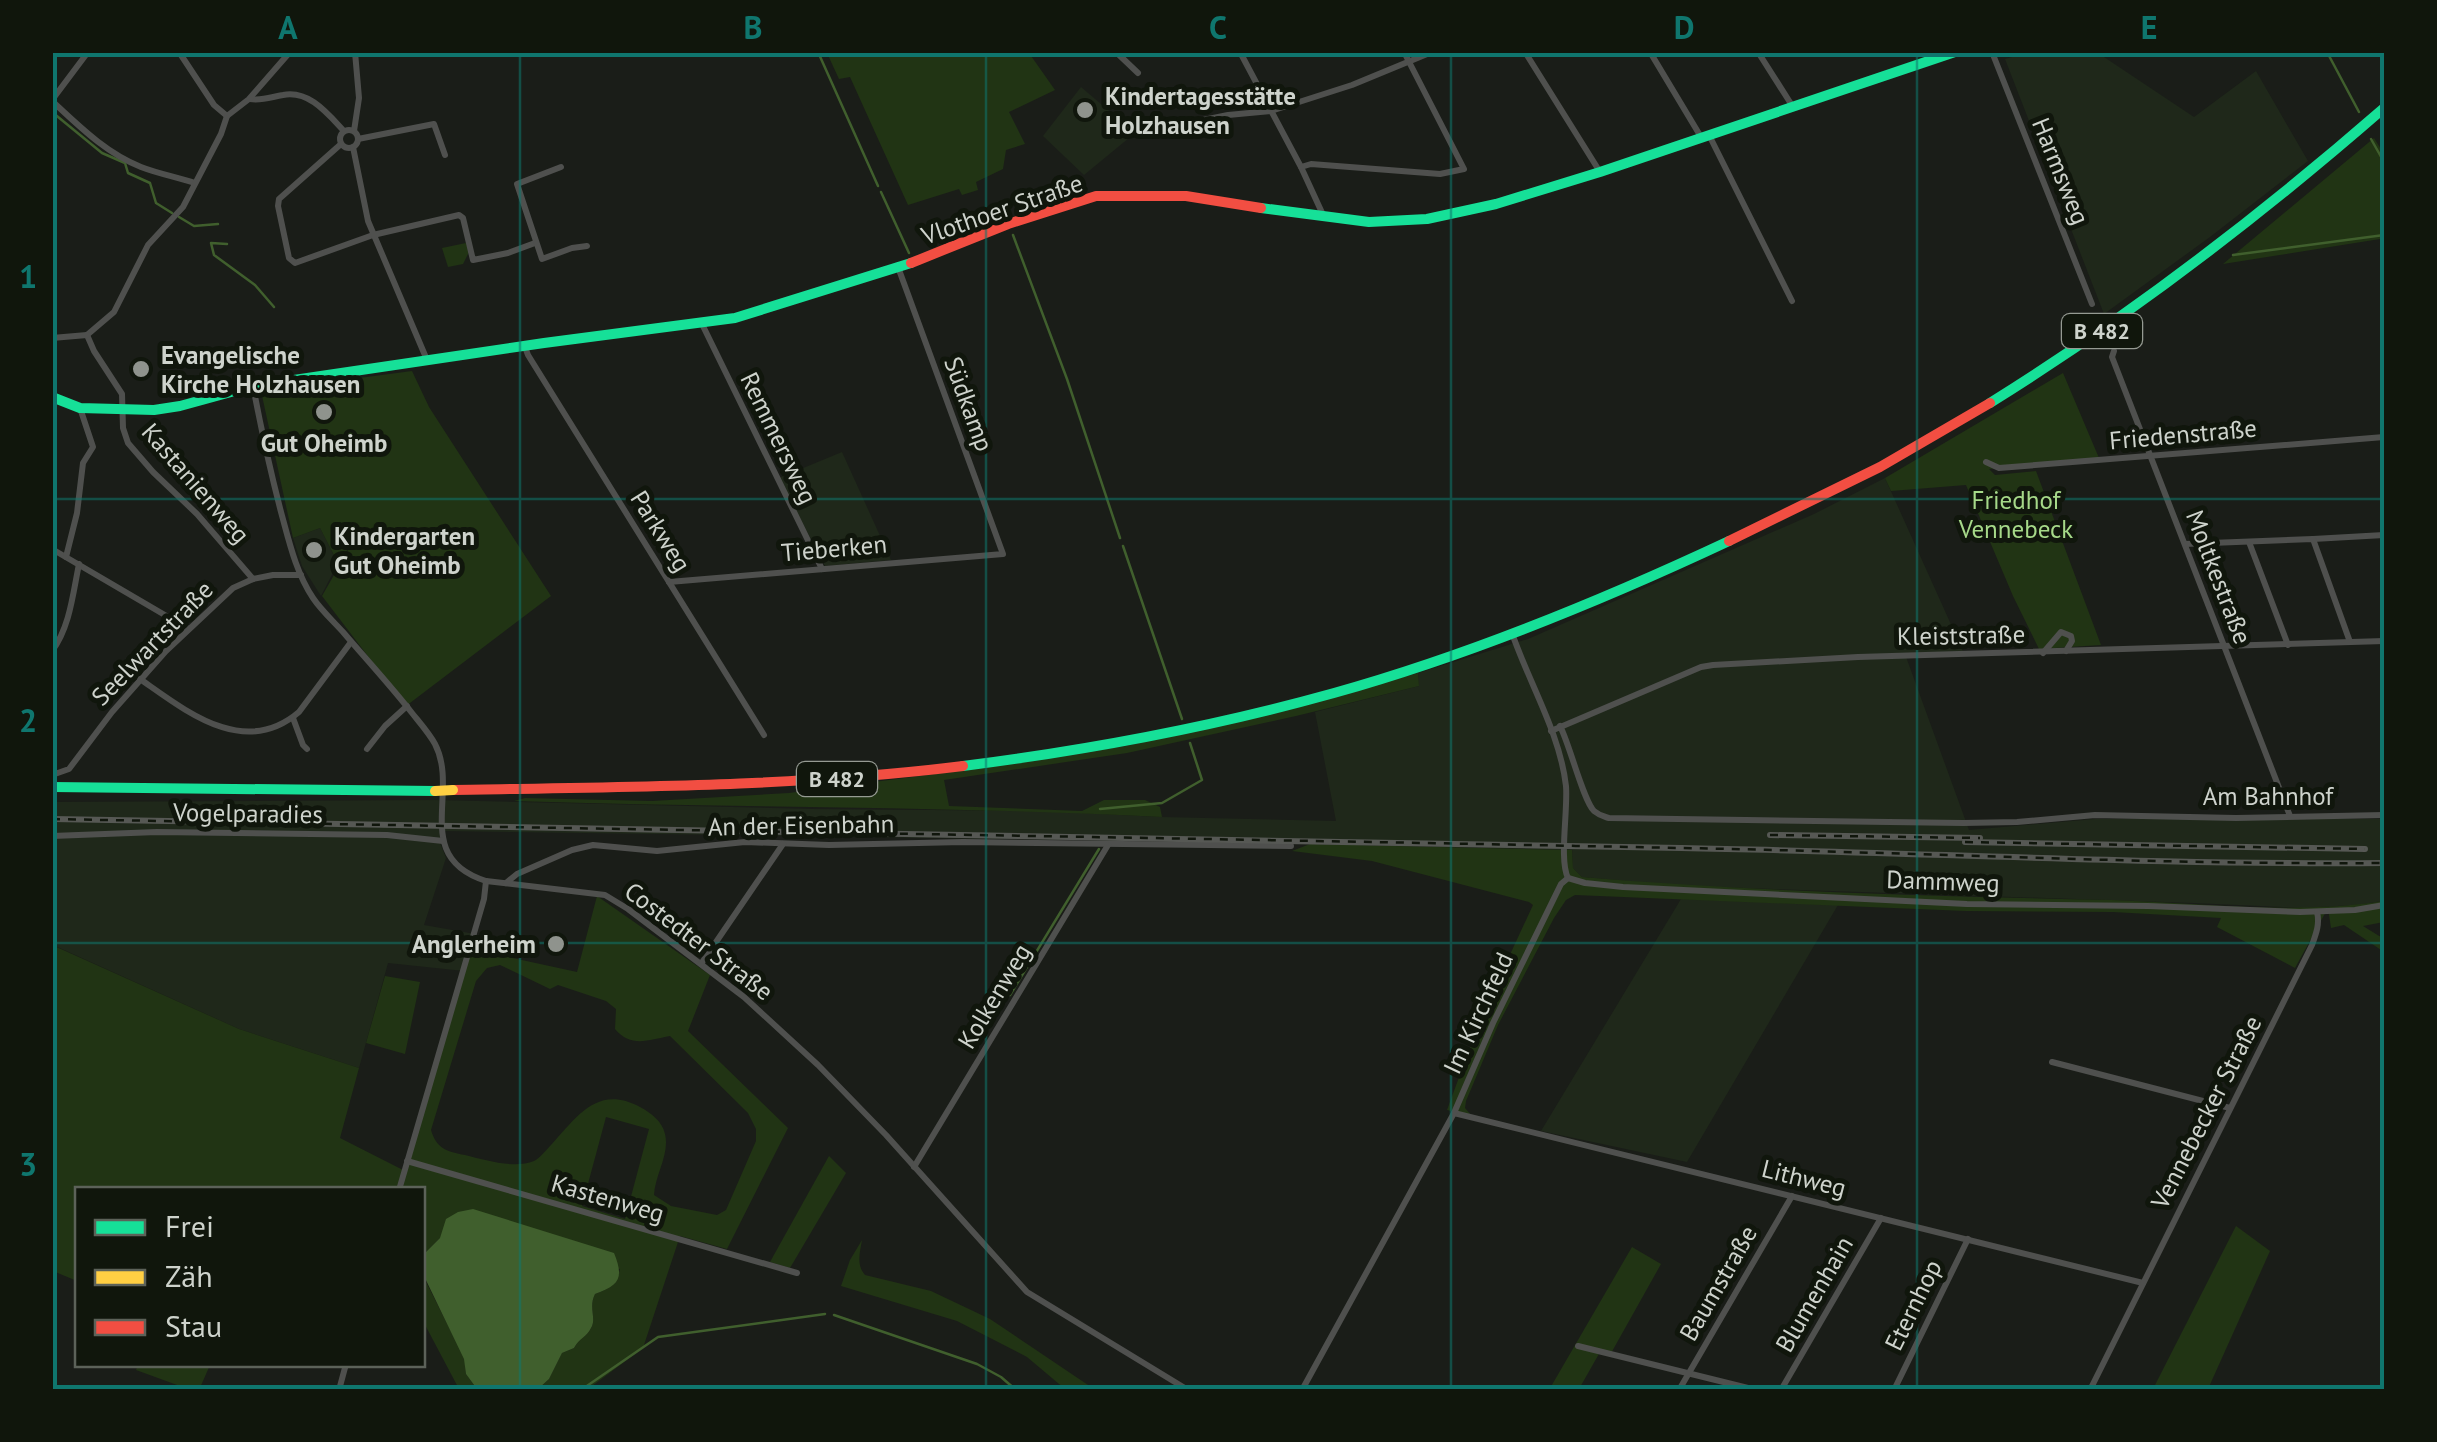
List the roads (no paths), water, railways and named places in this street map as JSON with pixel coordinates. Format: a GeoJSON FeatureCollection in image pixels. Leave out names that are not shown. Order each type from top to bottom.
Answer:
{"type":"FeatureCollection","features":[{"type":"Feature","properties":{"kind":"main road","name":"Vlothoer Straße"},"geometry":{"type":"LineString","coordinates":[[52,396],[80,408],[154,410],[253,386],[734,318],[898,267],[1008,224],[1096,196],[1186,196],[1325,218],[1428,220],[1600,172],[1956,52]]}},
{"type":"Feature","properties":{"kind":"main road","name":"B 482"},"geometry":{"type":"LineString","coordinates":[[52,787],[453,790],[806,781],[918,772],[1019,758],[1282,707],[1445,658],[1606,598],[1791,512],[1907,452],[2064,357],[2165,286],[2308,176],[2384,108]]}},
{"type":"Feature","properties":{"kind":"street"},"geometry":{"type":"LineString","coordinates":[[88,52],[52,101],[87,134],[124,160],[195,183]]}},
{"type":"Feature","properties":{"kind":"street"},"geometry":{"type":"LineString","coordinates":[[179,52],[214,105],[227,116]]}},
{"type":"Feature","properties":{"kind":"street"},"geometry":{"type":"LineString","coordinates":[[52,338],[88,334],[114,312],[148,245],[183,207],[227,116],[249,99],[290,52]]}},
{"type":"Feature","properties":{"kind":"street"},"geometry":{"type":"LineString","coordinates":[[355,52],[359,98],[354,130],[358,139]]}},
{"type":"Feature","properties":{"kind":"street"},"geometry":{"type":"LineString","coordinates":[[1116,52],[1138,73]]}},
{"type":"Feature","properties":{"kind":"street"},"geometry":{"type":"LineString","coordinates":[[1240,52],[1325,218]]}},
{"type":"Feature","properties":{"kind":"street"},"geometry":{"type":"LineString","coordinates":[[1301,167],[1311,164],[1440,174],[1464,169],[1404,52]]}},
{"type":"Feature","properties":{"kind":"street"},"geometry":{"type":"LineString","coordinates":[[1139,133],[1271,110],[1352,86],[1432,52]]}},
{"type":"Feature","properties":{"kind":"street"},"geometry":{"type":"LineString","coordinates":[[1525,52],[1600,172]]}},
{"type":"Feature","properties":{"kind":"street"},"geometry":{"type":"LineString","coordinates":[[1650,52],[1705,137],[1792,301]]}},
{"type":"Feature","properties":{"kind":"street"},"geometry":{"type":"LineString","coordinates":[[1758,52],[1794,107]]}},
{"type":"Feature","properties":{"kind":"street","name":"Harmsweg"},"geometry":{"type":"LineString","coordinates":[[1992,52],[2092,304]]}},
{"type":"Feature","properties":{"kind":"street"},"geometry":{"type":"LineString","coordinates":[[249,99],[303,95],[344,131]]}},
{"type":"Feature","properties":{"kind":"street"},"geometry":{"type":"LineString","coordinates":[[428,360],[373,235],[352,148],[358,139],[434,124],[445,155]]}},
{"type":"Feature","properties":{"kind":"street"},"geometry":{"type":"LineString","coordinates":[[352,148],[341,144],[340,136],[344,131],[354,130]]}},
{"type":"Feature","properties":{"kind":"street"},"geometry":{"type":"LineString","coordinates":[[341,144],[279,199],[288,258],[295,263],[373,235],[459,215],[473,260],[508,253],[535,242]]}},
{"type":"Feature","properties":{"kind":"street"},"geometry":{"type":"LineString","coordinates":[[561,166],[518,184],[535,242],[542,259],[587,246]]}},
{"type":"Feature","properties":{"kind":"street","name":"Südkamp"},"geometry":{"type":"LineString","coordinates":[[898,267],[1003,554]]}},
{"type":"Feature","properties":{"kind":"street","name":"Remmersweg"},"geometry":{"type":"LineString","coordinates":[[702,324],[822,569]]}},
{"type":"Feature","properties":{"kind":"street","name":"Kastanienweg"},"geometry":{"type":"LineString","coordinates":[[88,334],[94,351],[122,394],[123,428],[128,443],[253,578]]}},
{"type":"Feature","properties":{"kind":"street","name":"Parkweg"},"geometry":{"type":"LineString","coordinates":[[525,347],[764,736]]}},
{"type":"Feature","properties":{"kind":"street","name":"Moltkestraße"},"geometry":{"type":"LineString","coordinates":[[2114,351],[2112,357],[2290,816]]}},
{"type":"Feature","properties":{"kind":"street"},"geometry":{"type":"LineString","coordinates":[[253,386],[268,463],[301,575],[313,598],[434,742],[441,759],[443,842],[460,868],[486,882],[400,1187]]}},
{"type":"Feature","properties":{"kind":"street"},"geometry":{"type":"LineString","coordinates":[[66,557],[77,514],[82,463],[94,447],[80,408]]}},
{"type":"Feature","properties":{"kind":"street","name":"Friedenstraße"},"geometry":{"type":"LineString","coordinates":[[1986,462],[1999,468],[2384,438]]}},
{"type":"Feature","properties":{"kind":"street"},"geometry":{"type":"LineString","coordinates":[[2185,544],[2384,535]]}},
{"type":"Feature","properties":{"kind":"street"},"geometry":{"type":"LineString","coordinates":[[2313,538],[2350,642]]}},
{"type":"Feature","properties":{"kind":"street"},"geometry":{"type":"LineString","coordinates":[[2249,542],[2288,645]]}},
{"type":"Feature","properties":{"kind":"street"},"geometry":{"type":"LineString","coordinates":[[52,550],[187,628]]}},
{"type":"Feature","properties":{"kind":"street","name":"Tieberken"},"geometry":{"type":"LineString","coordinates":[[669,582],[1003,554]]}},
{"type":"Feature","properties":{"kind":"street"},"geometry":{"type":"LineString","coordinates":[[52,651],[66,622],[78,564]]}},
{"type":"Feature","properties":{"kind":"street"},"geometry":{"type":"LineString","coordinates":[[253,578],[301,575]]}},
{"type":"Feature","properties":{"kind":"street","name":"Seelwartstraße"},"geometry":{"type":"LineString","coordinates":[[52,775],[69,768],[112,712],[187,628],[233,588],[253,578]]}},
{"type":"Feature","properties":{"kind":"street"},"geometry":{"type":"LineString","coordinates":[[2043,653],[2060,632],[2071,636],[2065,652]]}},
{"type":"Feature","properties":{"kind":"street"},"geometry":{"type":"LineString","coordinates":[[1512,633],[1551,731],[1566,785],[1564,861],[1568,878]]}},
{"type":"Feature","properties":{"kind":"street","name":"Kleiststraße"},"geometry":{"type":"LineString","coordinates":[[1551,731],[1712,665],[2384,641]]}},
{"type":"Feature","properties":{"kind":"street"},"geometry":{"type":"LineString","coordinates":[[140,679],[191,715],[216,726],[265,729],[293,718],[352,642]]}},
{"type":"Feature","properties":{"kind":"street"},"geometry":{"type":"LineString","coordinates":[[367,750],[406,706]]}},
{"type":"Feature","properties":{"kind":"street"},"geometry":{"type":"LineString","coordinates":[[293,718],[307,749]]}},
{"type":"Feature","properties":{"kind":"street","name":"Am Bahnhof"},"geometry":{"type":"LineString","coordinates":[[1560,726],[1588,802],[1595,812],[1609,818],[1962,823],[2095,815],[2384,815]]}},
{"type":"Feature","properties":{"kind":"street","name":"Vogelparadies"},"geometry":{"type":"LineString","coordinates":[[52,836],[160,832],[396,836],[443,842]]}},
{"type":"Feature","properties":{"kind":"street","name":"An der Eisenbahn"},"geometry":{"type":"LineString","coordinates":[[505,884],[518,874],[592,845],[657,851],[723,843],[1108,845]]}},
{"type":"Feature","properties":{"kind":"street"},"geometry":{"type":"LineString","coordinates":[[701,964],[783,844]]}},
{"type":"Feature","properties":{"kind":"street"},"geometry":{"type":"LineString","coordinates":[[1108,845],[1292,846]]}},
{"type":"Feature","properties":{"kind":"street","name":"Kolkenweg"},"geometry":{"type":"LineString","coordinates":[[914,1167],[1108,845]]}},
{"type":"Feature","properties":{"kind":"street","name":"Dammweg"},"geometry":{"type":"LineString","coordinates":[[1568,878],[1623,887],[1948,903],[2317,912]]}},
{"type":"Feature","properties":{"kind":"street","name":"Im Kirchfeld"},"geometry":{"type":"LineString","coordinates":[[1302,1390],[1454,1113],[1525,957],[1561,884],[1568,878]]}},
{"type":"Feature","properties":{"kind":"street","name":"Costedter Straße"},"geometry":{"type":"LineString","coordinates":[[486,882],[604,895],[628,909],[744,998],[818,1065],[1027,1292],[1188,1390]]}},
{"type":"Feature","properties":{"kind":"street"},"geometry":{"type":"LineString","coordinates":[[2317,912],[2384,905]]}},
{"type":"Feature","properties":{"kind":"street","name":"Vennebecker Straße"},"geometry":{"type":"LineString","coordinates":[[2090,1390],[2312,945],[2319,919],[2317,912]]}},
{"type":"Feature","properties":{"kind":"street"},"geometry":{"type":"LineString","coordinates":[[2052,1062],[2230,1108]]}},
{"type":"Feature","properties":{"kind":"street","name":"Lithweg"},"geometry":{"type":"LineString","coordinates":[[1454,1113],[2143,1283]]}},
{"type":"Feature","properties":{"kind":"street","name":"Kastenweg"},"geometry":{"type":"LineString","coordinates":[[407,1161],[798,1273]]}},
{"type":"Feature","properties":{"kind":"street","name":"Baumstraße"},"geometry":{"type":"LineString","coordinates":[[1679,1390],[1792,1196]]}},
{"type":"Feature","properties":{"kind":"street","name":"Blumenhain"},"geometry":{"type":"LineString","coordinates":[[1780,1390],[1881,1218]]}},
{"type":"Feature","properties":{"kind":"street","name":"Eternhop"},"geometry":{"type":"LineString","coordinates":[[1894,1390],[1968,1239]]}},
{"type":"Feature","properties":{"kind":"street"},"geometry":{"type":"LineString","coordinates":[[1578,1346],[1756,1390]]}},
{"type":"Feature","properties":{"kind":"waterway"},"geometry":{"type":"LineString","coordinates":[[818,52],[878,186]]}},
{"type":"Feature","properties":{"kind":"waterway"},"geometry":{"type":"LineString","coordinates":[[2327,52],[2359,112]]}},
{"type":"Feature","properties":{"kind":"waterway"},"geometry":{"type":"LineString","coordinates":[[52,112],[102,153],[125,163],[128,173],[150,183],[156,203],[172,213]]}},
{"type":"Feature","properties":{"kind":"waterway"},"geometry":{"type":"LineString","coordinates":[[2371,139],[2384,162]]}},
{"type":"Feature","properties":{"kind":"waterway"},"geometry":{"type":"LineString","coordinates":[[881,192],[909,253]]}},
{"type":"Feature","properties":{"kind":"waterway"},"geometry":{"type":"LineString","coordinates":[[179,217],[194,226],[218,224]]}},
{"type":"Feature","properties":{"kind":"waterway"},"geometry":{"type":"LineString","coordinates":[[1013,235],[1120,538]]}},
{"type":"Feature","properties":{"kind":"waterway"},"geometry":{"type":"LineString","coordinates":[[2233,255],[2384,235]]}},
{"type":"Feature","properties":{"kind":"waterway"},"geometry":{"type":"LineString","coordinates":[[227,244],[211,243],[214,255],[255,285],[274,307]]}},
{"type":"Feature","properties":{"kind":"waterway"},"geometry":{"type":"LineString","coordinates":[[1123,546],[1182,719]]}},
{"type":"Feature","properties":{"kind":"waterway"},"geometry":{"type":"LineString","coordinates":[[1100,809],[1162,803],[1202,780],[1190,743]]}},
{"type":"Feature","properties":{"kind":"waterway"},"geometry":{"type":"LineString","coordinates":[[1010,995],[1099,849]]}},
{"type":"Feature","properties":{"kind":"waterway"},"geometry":{"type":"LineString","coordinates":[[581,1390],[658,1337],[825,1314]]}},
{"type":"Feature","properties":{"kind":"waterway"},"geometry":{"type":"LineString","coordinates":[[834,1315],[977,1364],[1016,1390]]}},
{"type":"Feature","properties":{"kind":"railway"},"geometry":{"type":"LineString","coordinates":[[52,819],[2384,863]]}},
{"type":"Feature","properties":{"kind":"railway"},"geometry":{"type":"LineString","coordinates":[[1770,835],[1980,838]]}},
{"type":"Feature","properties":{"kind":"railway"},"geometry":{"type":"LineString","coordinates":[[1965,842],[2365,849]]}},
{"type":"Feature","properties":{"kind":"place","name":"Kindertagesstätte Holzhausen"},"geometry":{"type":"Point","coordinates":[1085,110]}},
{"type":"Feature","properties":{"kind":"place","name":"Evangelische Kirche Holzhausen"},"geometry":{"type":"Point","coordinates":[141,369]}},
{"type":"Feature","properties":{"kind":"place","name":"Gut Oheimb"},"geometry":{"type":"Point","coordinates":[324,412]}},
{"type":"Feature","properties":{"kind":"place","name":"Kindergarten Gut Oheimb"},"geometry":{"type":"Point","coordinates":[314,550]}},
{"type":"Feature","properties":{"kind":"place","name":"Anglerheim"},"geometry":{"type":"Point","coordinates":[556,944]}},
{"type":"Feature","properties":{"kind":"park label","name":"Friedhof Vennebeck"},"geometry":{"type":"Point","coordinates":[2016,514]}}]}
